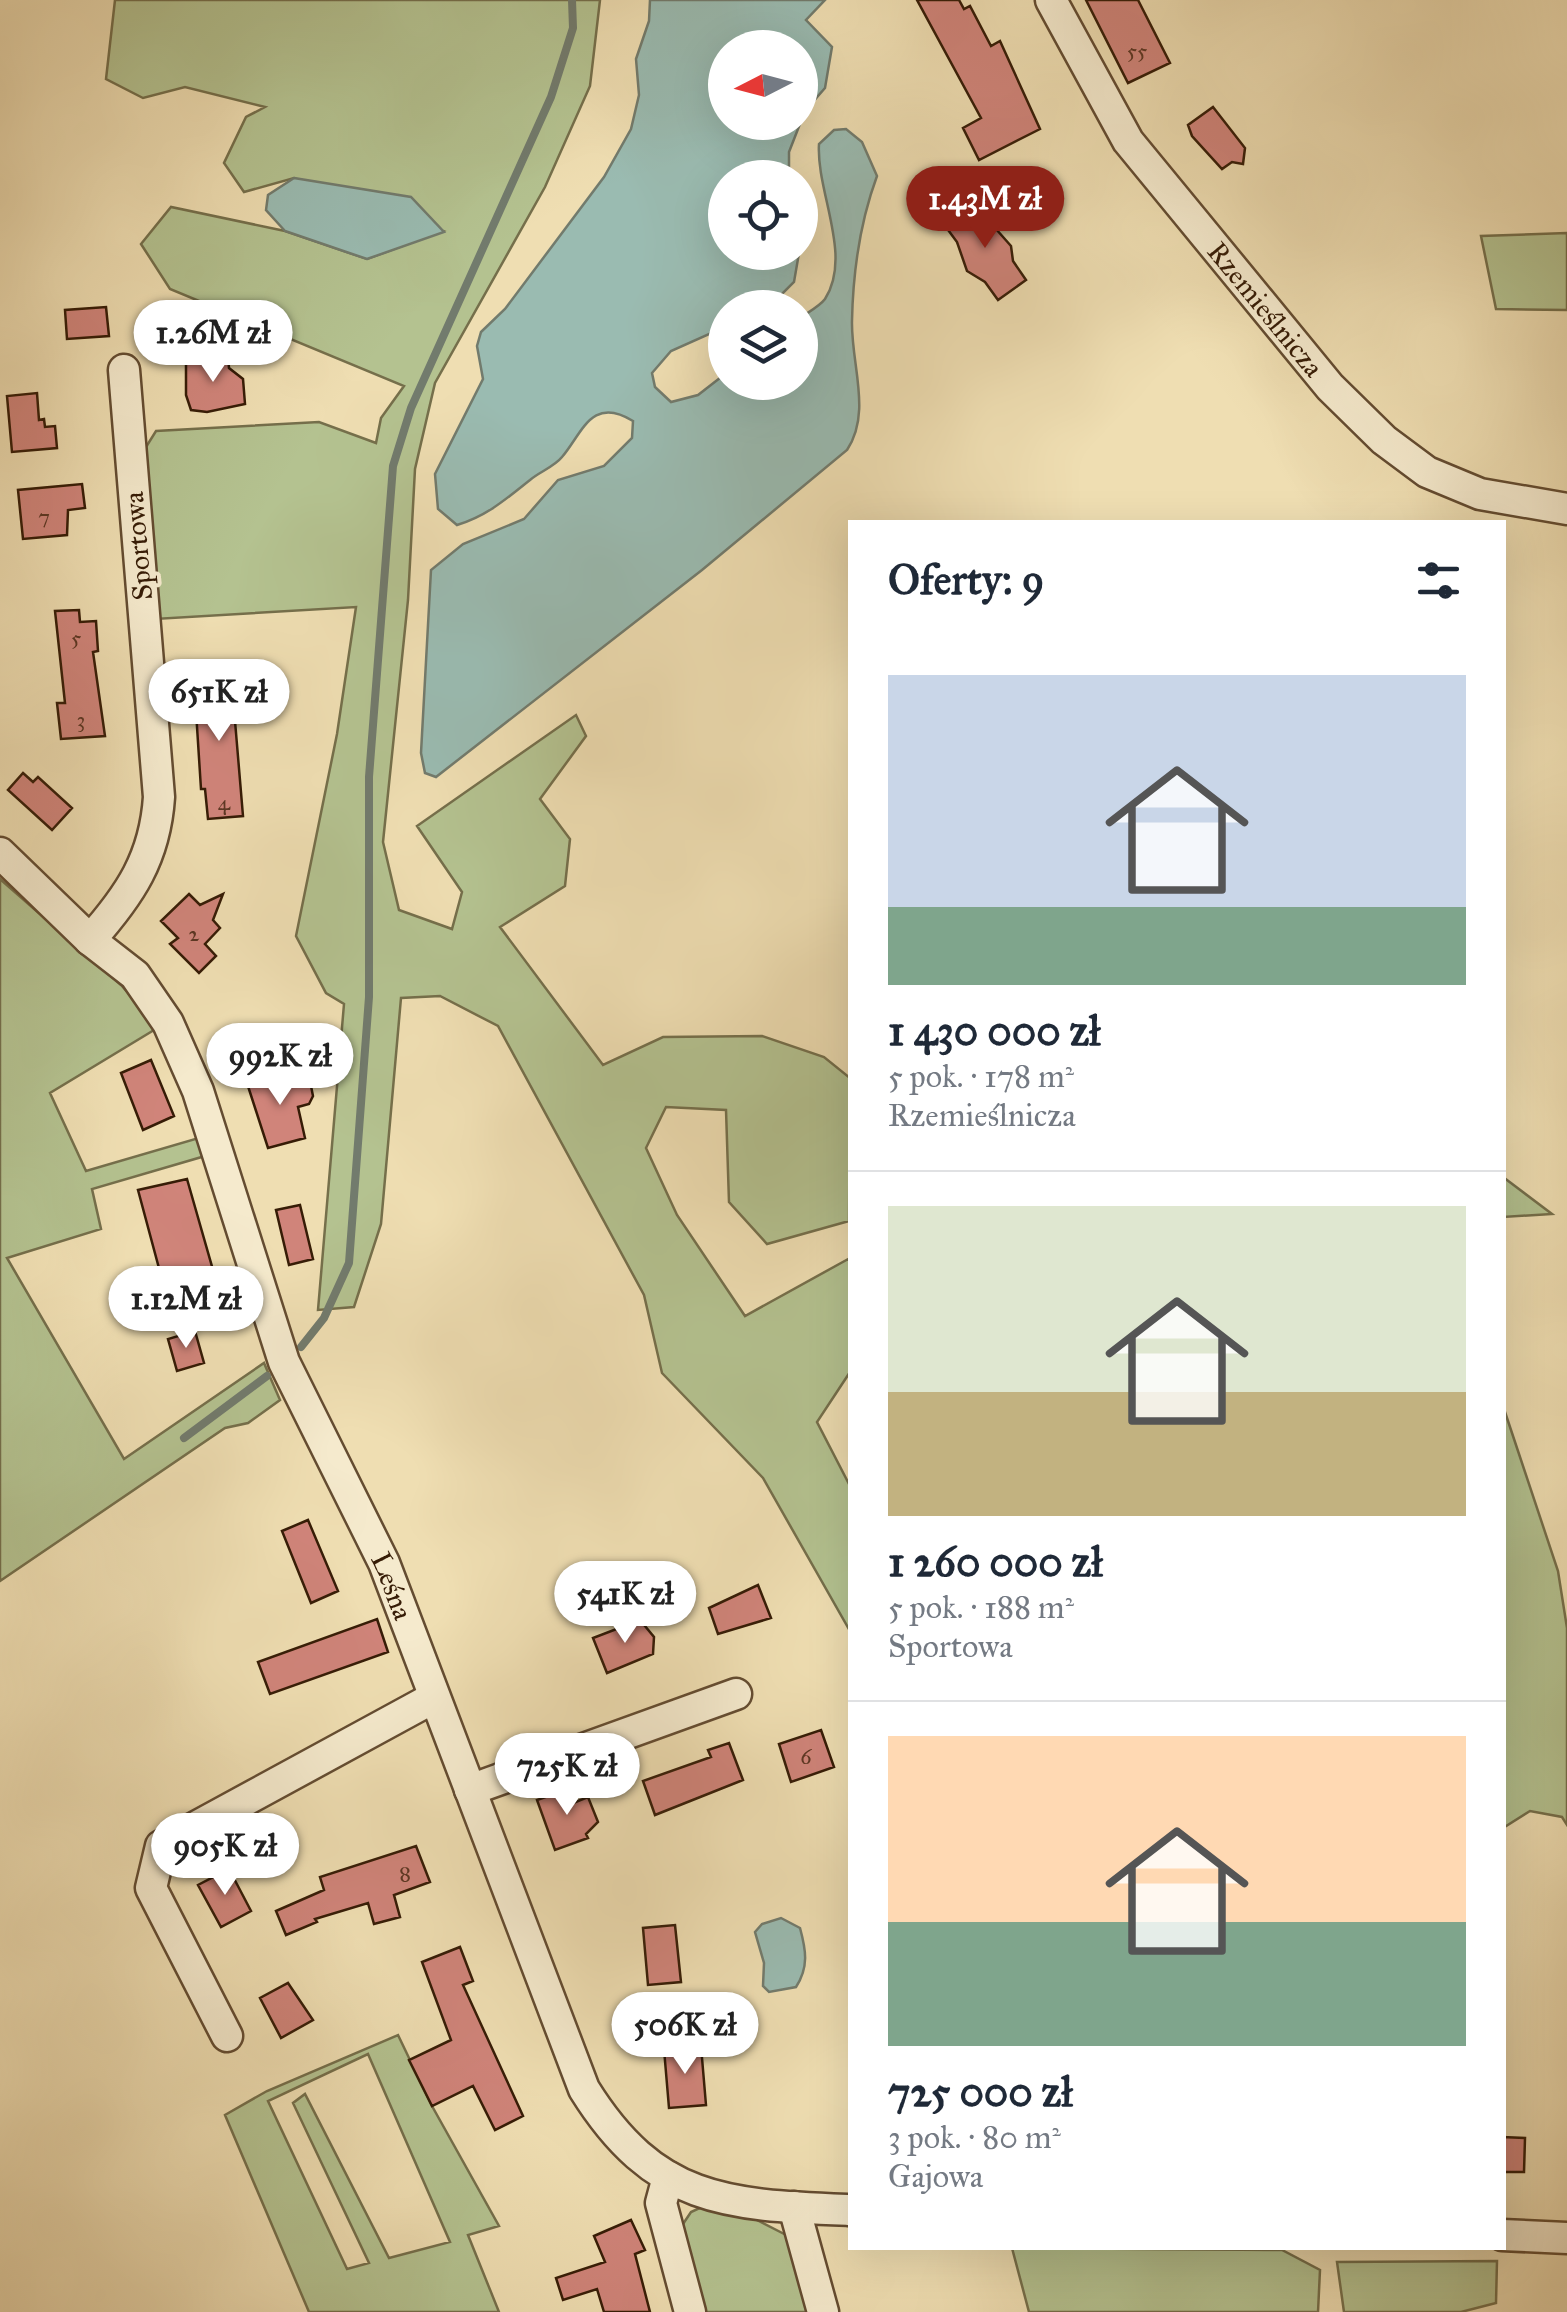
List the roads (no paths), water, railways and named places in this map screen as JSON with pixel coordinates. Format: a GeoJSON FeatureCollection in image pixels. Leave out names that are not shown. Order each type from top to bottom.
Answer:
{"type":"FeatureCollection","features":[{"type":"Feature","properties":{"kind":"street","name":"Rzemieślnicza"},"geometry":{"type":"LineString","coordinates":[[1051,0],[1128,142],[1357,414],[1427,472],[1480,494],[1567,509]]}},
{"type":"Feature","properties":{"kind":"street","name":"Sportowa"},"geometry":{"type":"LineString","coordinates":[[90,940],[132,892],[158,828],[159,797],[124,370]]}},
{"type":"Feature","properties":{"kind":"street","name":"Leśna"},"geometry":{"type":"LineString","coordinates":[[0,853],[90,940],[135,976],[182,1052],[198,1091],[284,1362],[384,1563],[584,2089],[616,2135],[691,2192],[740,2202],[848,2210]]}},
{"type":"Feature","properties":{"kind":"street"},"geometry":{"type":"LineString","coordinates":[[470,1790],[736,1694]]}},
{"type":"Feature","properties":{"kind":"street"},"geometry":{"type":"LineString","coordinates":[[226,2036],[151,1888],[161,1846],[433,1698]]}},
{"type":"Feature","properties":{"kind":"street"},"geometry":{"type":"LineString","coordinates":[[668,2177],[662,2202],[690,2312]]}},
{"type":"Feature","properties":{"kind":"street"},"geometry":{"type":"LineString","coordinates":[[794,2207],[823,2312]]}},
{"type":"Feature","properties":{"kind":"street"},"geometry":{"type":"LineString","coordinates":[[1506,2236],[1567,2238]]}},
{"type":"Feature","properties":{"kind":"water"},"geometry":{"type":"Polygon","coordinates":[[[650,0],[825,0],[806,20],[816,30],[708,30],[708,140],[794,140],[789,160],[708,160],[708,270],[796,270],[794,282],[786,290],[708,290],[708,335],[671,351],[652,373],[655,387],[671,402],[698,395],[708,387],[708,400],[818,400],[818,306],[833,282],[835,263],[819,144],[834,130],[846,129],[862,142],[877,176],[862,229],[854,284],[852,321],[859,404],[854,435],[847,450],[702,570],[436,777],[425,773],[421,753],[431,570],[463,544],[524,519],[558,480],[604,466],[632,438],[633,421],[607,412],[597,415],[559,461],[487,512],[457,525],[438,509],[435,474],[483,379],[477,346],[481,332],[505,309],[604,177],[631,129],[639,95],[636,59],[649,21],[650,0]]]}},
{"type":"Feature","properties":{"kind":"water"},"geometry":{"type":"Polygon","coordinates":[[[818,32],[832,47],[825,88],[818,96],[818,32]]]}},
{"type":"Feature","properties":{"kind":"water"},"geometry":{"type":"Polygon","coordinates":[[[294,178],[411,197],[444,232],[367,259],[285,231],[266,210],[268,195],[294,178]]]}},
{"type":"Feature","properties":{"kind":"water"},"geometry":{"type":"Polygon","coordinates":[[[781,1918],[800,1928],[805,1965],[796,1987],[769,1992],[763,1986],[764,1963],[755,1932],[762,1924],[781,1918]]]}},
{"type":"Feature","properties":{"kind":"waterway"},"geometry":{"type":"LineString","coordinates":[[301,1347],[324,1318],[349,1263],[369,997],[369,777],[393,466],[411,408],[551,97],[573,28],[572,0]]}},
{"type":"Feature","properties":{"kind":"waterway"},"geometry":{"type":"LineString","coordinates":[[184,1438],[267,1376]]}}]}
